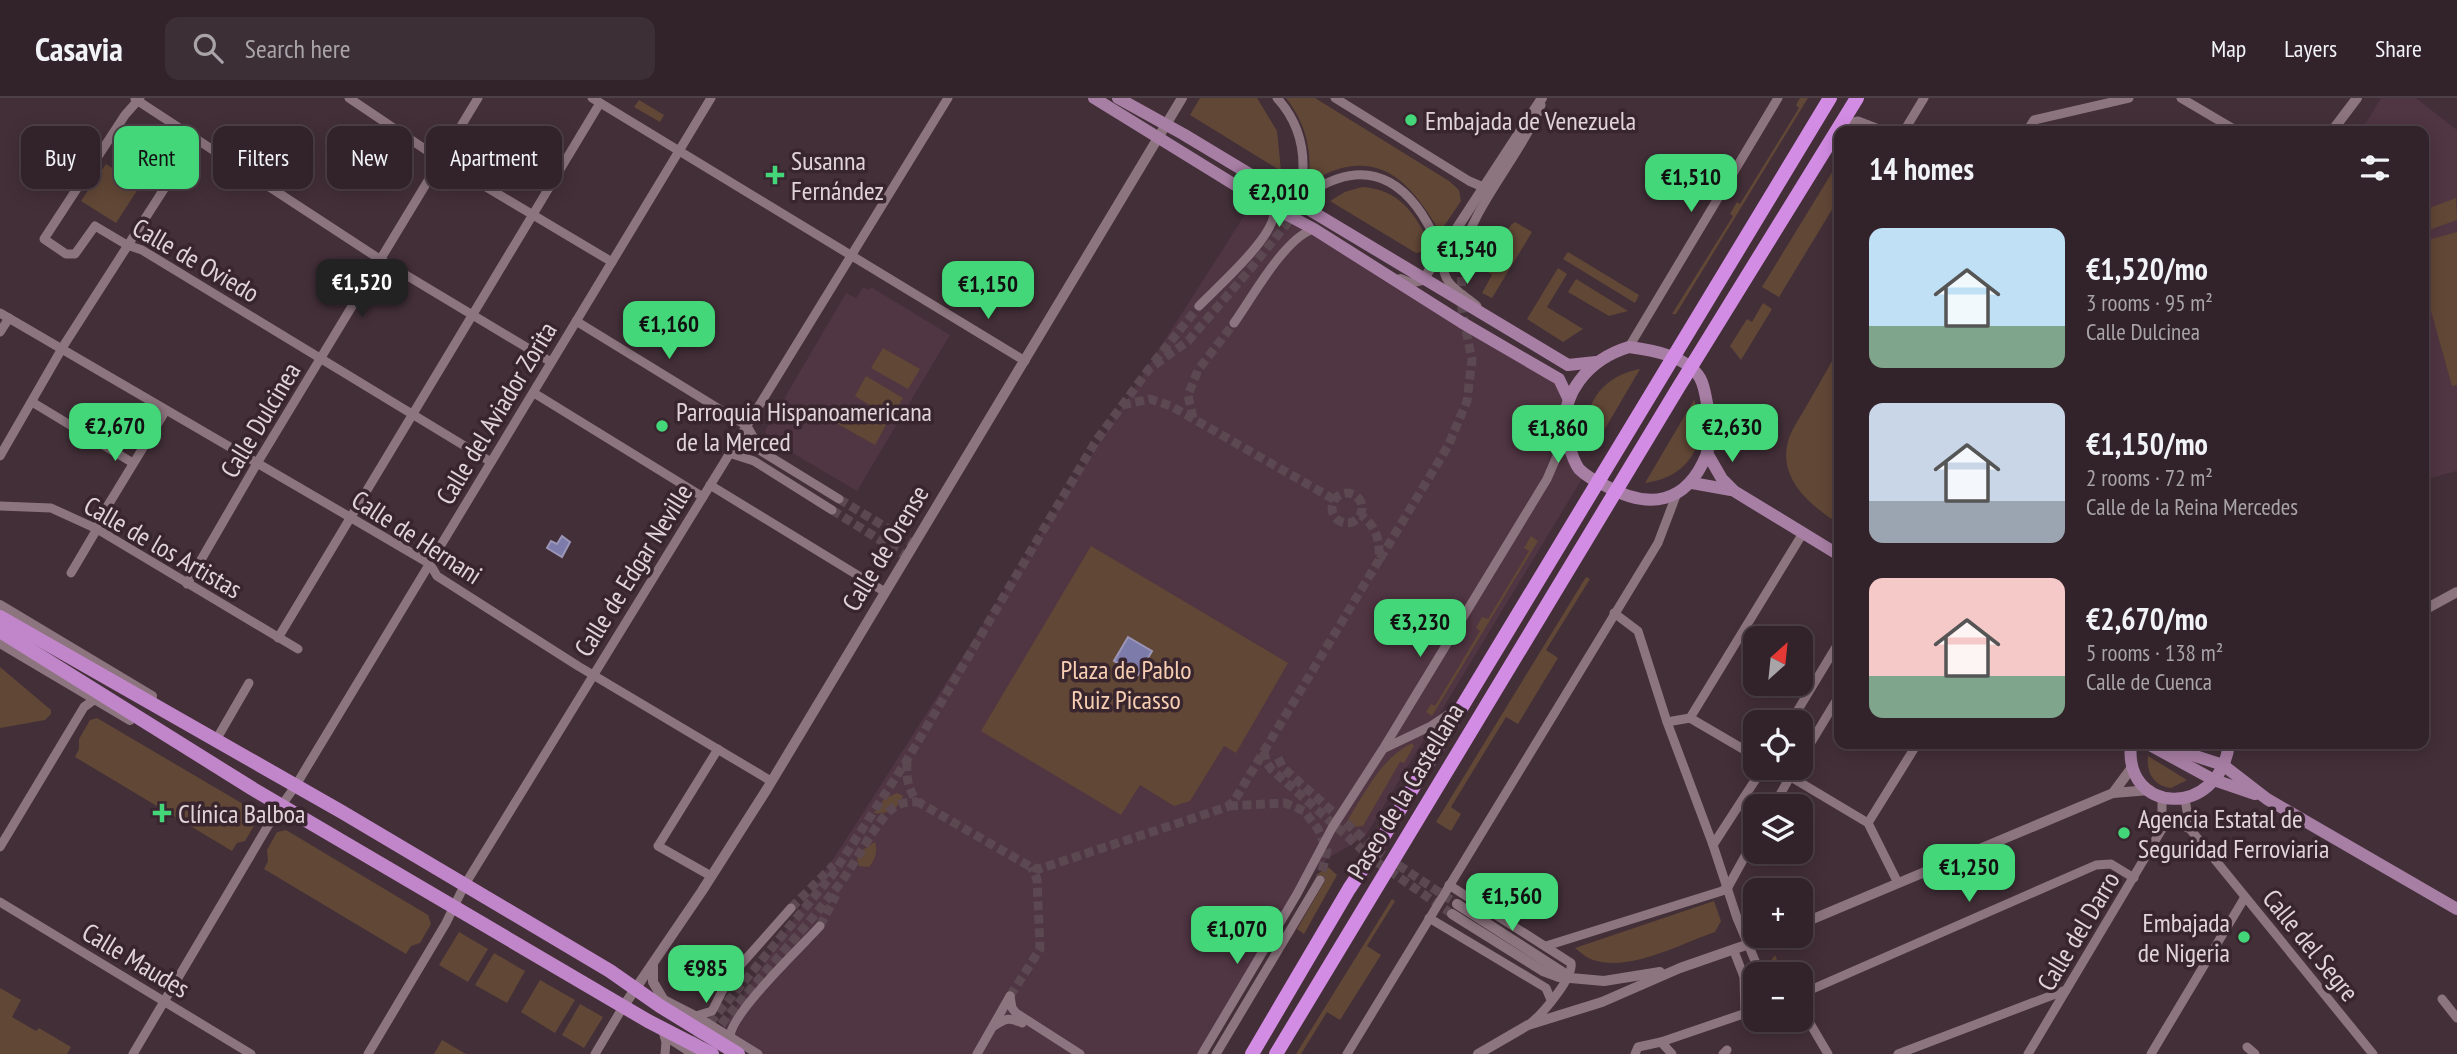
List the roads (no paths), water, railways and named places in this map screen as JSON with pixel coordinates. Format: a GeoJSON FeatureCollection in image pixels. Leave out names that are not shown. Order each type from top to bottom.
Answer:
{"type":"FeatureCollection","features":[{"type":"Feature","properties":{"kind":"highway","name":"Paseo de la Castellana"},"geometry":{"type":"LineString","coordinates":[[1251,1054],[1830,98]]}},
{"type":"Feature","properties":{"kind":"highway","name":"Paseo de la Castellana"},"geometry":{"type":"LineString","coordinates":[[1841,125],[1857,98]]}},
{"type":"Feature","properties":{"kind":"highway","name":"Paseo de la Castellana"},"geometry":{"type":"LineString","coordinates":[[1276,1054],[1834,136]]}},
{"type":"Feature","properties":{"kind":"main road"},"geometry":{"type":"LineString","coordinates":[[1094,98],[1273,208],[1314,229],[1461,322],[1552,374],[1559,379],[1569,400]]}},
{"type":"Feature","properties":{"kind":"main road"},"geometry":{"type":"LineString","coordinates":[[1118,98],[1568,365],[1596,362]]}},
{"type":"Feature","properties":{"kind":"main road"},"geometry":{"type":"LineString","coordinates":[[1629,347],[1674,358],[1692,367],[1701,379],[1711,421],[1707,453],[1692,483],[1677,493],[1663,499],[1629,498],[1599,483],[1578,467],[1570,452],[1566,435],[1569,400],[1584,373],[1615,351],[1629,347]]}},
{"type":"Feature","properties":{"kind":"main road"},"geometry":{"type":"LineString","coordinates":[[1707,453],[1722,480],[1734,491],[1834,552]]}},
{"type":"Feature","properties":{"kind":"main road"},"geometry":{"type":"LineString","coordinates":[[1692,483],[1719,486],[1734,491]]}},
{"type":"Feature","properties":{"kind":"main road"},"geometry":{"type":"LineString","coordinates":[[0,617],[296,785],[637,988],[660,1006],[738,1054]]}},
{"type":"Feature","properties":{"kind":"main road"},"geometry":{"type":"LineString","coordinates":[[0,631],[283,806],[648,1021],[712,1054]]}},
{"type":"Feature","properties":{"kind":"main road"},"geometry":{"type":"LineString","coordinates":[[2131,749],[2133,766],[2139,779],[2150,790],[2162,798],[2185,799],[2202,791],[2214,780],[2223,765],[2228,749]]}},
{"type":"Feature","properties":{"kind":"main road"},"geometry":{"type":"LineString","coordinates":[[2157,749],[2214,780],[2267,799]]}},
{"type":"Feature","properties":{"kind":"main road"},"geometry":{"type":"LineString","coordinates":[[2173,749],[2223,765],[2267,799],[2457,909]]}},
{"type":"Feature","properties":{"kind":"street"},"geometry":{"type":"LineString","coordinates":[[349,98],[426,150]]}},
{"type":"Feature","properties":{"kind":"street","name":"Calle Dulcinea"},"geometry":{"type":"LineString","coordinates":[[461,126],[478,98]]}},
{"type":"Feature","properties":{"kind":"street","name":"Calle del Aviador Zorita"},"geometry":{"type":"LineString","coordinates":[[133,1054],[272,819],[296,785],[711,98]]}},
{"type":"Feature","properties":{"kind":"street","name":"Calle de Edgar Neville"},"geometry":{"type":"LineString","coordinates":[[368,1054],[455,906],[464,886],[948,98]]}},
{"type":"Feature","properties":{"kind":"street","name":"Calle de Orense"},"geometry":{"type":"LineString","coordinates":[[624,1007],[771,781],[1182,98]]}},
{"type":"Feature","properties":{"kind":"street"},"geometry":{"type":"LineString","coordinates":[[1277,98],[1294,124],[1302,144],[1302,182]]}},
{"type":"Feature","properties":{"kind":"street"},"geometry":{"type":"LineString","coordinates":[[1335,98],[1483,187]]}},
{"type":"Feature","properties":{"kind":"street"},"geometry":{"type":"LineString","coordinates":[[1369,265],[1410,283],[1423,280],[1543,98]]}},
{"type":"Feature","properties":{"kind":"street"},"geometry":{"type":"LineString","coordinates":[[1461,258],[1471,230],[1534,124],[1543,98]]}},
{"type":"Feature","properties":{"kind":"street"},"geometry":{"type":"LineString","coordinates":[[1629,347],[1778,98]]}},
{"type":"Feature","properties":{"kind":"street"},"geometry":{"type":"LineString","coordinates":[[1907,126],[1924,98]]}},
{"type":"Feature","properties":{"kind":"street"},"geometry":{"type":"LineString","coordinates":[[2030,126],[2034,120],[2129,98]]}},
{"type":"Feature","properties":{"kind":"street"},"geometry":{"type":"LineString","coordinates":[[2181,98],[2229,126]]}},
{"type":"Feature","properties":{"kind":"street"},"geometry":{"type":"LineString","coordinates":[[2335,126],[2349,98]]}},
{"type":"Feature","properties":{"kind":"street"},"geometry":{"type":"LineString","coordinates":[[2336,126],[2357,98]]}},
{"type":"Feature","properties":{"kind":"street"},"geometry":{"type":"LineString","coordinates":[[137,99],[177,126]]}},
{"type":"Feature","properties":{"kind":"street","name":"Calle de Oviedo"},"geometry":{"type":"LineString","coordinates":[[137,99],[44,239],[66,254],[75,254],[96,226],[127,245],[142,250],[491,462]]}},
{"type":"Feature","properties":{"kind":"street"},"geometry":{"type":"LineString","coordinates":[[278,638],[533,214],[596,100],[1025,361]]}},
{"type":"Feature","properties":{"kind":"street"},"geometry":{"type":"LineString","coordinates":[[1841,125],[1858,121],[1871,126]]}},
{"type":"Feature","properties":{"kind":"street"},"geometry":{"type":"LineString","coordinates":[[199,141],[381,260],[551,362]]}},
{"type":"Feature","properties":{"kind":"street"},"geometry":{"type":"LineString","coordinates":[[1314,190],[1334,178],[1356,174],[1375,176],[1395,185],[1418,208],[1441,253],[1445,275],[1450,285],[1494,320]]}},
{"type":"Feature","properties":{"kind":"street","name":"Calle Dulcinea"},"geometry":{"type":"LineString","coordinates":[[187,584],[426,185]]}},
{"type":"Feature","properties":{"kind":"street"},"geometry":{"type":"LineString","coordinates":[[0,456],[62,348],[163,189]]}},
{"type":"Feature","properties":{"kind":"street"},"geometry":{"type":"LineString","coordinates":[[490,189],[612,262]]}},
{"type":"Feature","properties":{"kind":"street"},"geometry":{"type":"LineString","coordinates":[[1199,306],[1260,243],[1273,222],[1273,208]]}},
{"type":"Feature","properties":{"kind":"street"},"geometry":{"type":"LineString","coordinates":[[1234,323],[1285,250],[1297,236],[1314,229]]}},
{"type":"Feature","properties":{"kind":"street"},"geometry":{"type":"LineString","coordinates":[[0,332],[4,316]]}},
{"type":"Feature","properties":{"kind":"street","name":"Calle de Hernani"},"geometry":{"type":"LineString","coordinates":[[4,316],[430,564],[438,576],[594,675],[771,781]]}},
{"type":"Feature","properties":{"kind":"street"},"geometry":{"type":"LineString","coordinates":[[576,321],[747,426],[761,451],[839,499]]}},
{"type":"Feature","properties":{"kind":"street"},"geometry":{"type":"LineString","coordinates":[[534,393],[703,497]]}},
{"type":"Feature","properties":{"kind":"street"},"geometry":{"type":"LineString","coordinates":[[32,402],[133,463]]}},
{"type":"Feature","properties":{"kind":"street"},"geometry":{"type":"LineString","coordinates":[[71,573],[97,529],[99,520],[166,410]]}},
{"type":"Feature","properties":{"kind":"street","name":"Paseo de la Castellana"},"geometry":{"type":"LineString","coordinates":[[1202,1054],[1297,894],[1332,828],[1547,479],[1566,435]]}},
{"type":"Feature","properties":{"kind":"street"},"geometry":{"type":"LineString","coordinates":[[730,453],[754,461],[832,510]]}},
{"type":"Feature","properties":{"kind":"street"},"geometry":{"type":"LineString","coordinates":[[710,485],[885,592]]}},
{"type":"Feature","properties":{"kind":"street"},"geometry":{"type":"LineString","coordinates":[[1347,1054],[1658,543],[1677,493]]}},
{"type":"Feature","properties":{"kind":"street","name":"Calle de los Artistas"},"geometry":{"type":"LineString","coordinates":[[0,506],[51,508],[97,529],[298,649]]}},
{"type":"Feature","properties":{"kind":"street"},"geometry":{"type":"LineString","coordinates":[[1689,718],[1803,533]]}},
{"type":"Feature","properties":{"kind":"street"},"geometry":{"type":"LineString","coordinates":[[2429,607],[2457,592]]}},
{"type":"Feature","properties":{"kind":"street"},"geometry":{"type":"LineString","coordinates":[[0,605],[144,691],[184,722]]}},
{"type":"Feature","properties":{"kind":"street"},"geometry":{"type":"LineString","coordinates":[[1614,613],[1638,631],[1667,722],[1743,932]]}},
{"type":"Feature","properties":{"kind":"street"},"geometry":{"type":"LineString","coordinates":[[0,643],[129,719],[173,739]]}},
{"type":"Feature","properties":{"kind":"street"},"geometry":{"type":"LineString","coordinates":[[1798,710],[1834,650]]}},
{"type":"Feature","properties":{"kind":"street"},"geometry":{"type":"LineString","coordinates":[[216,740],[249,683]]}},
{"type":"Feature","properties":{"kind":"street"},"geometry":{"type":"LineString","coordinates":[[0,847],[84,707],[95,699]]}},
{"type":"Feature","properties":{"kind":"street"},"geometry":{"type":"LineString","coordinates":[[1813,739],[1834,704]]}},
{"type":"Feature","properties":{"kind":"street","name":"Paseo de la Castellana"},"geometry":{"type":"LineString","coordinates":[[1383,749],[1431,726],[1463,705]]}},
{"type":"Feature","properties":{"kind":"street"},"geometry":{"type":"LineString","coordinates":[[1667,722],[1689,718],[1743,749]]}},
{"type":"Feature","properties":{"kind":"street"},"geometry":{"type":"LineString","coordinates":[[711,876],[658,846],[718,749]]}},
{"type":"Feature","properties":{"kind":"street"},"geometry":{"type":"LineString","coordinates":[[1868,823],[1914,749]]}},
{"type":"Feature","properties":{"kind":"street"},"geometry":{"type":"LineString","coordinates":[[2113,793],[2133,766]]}},
{"type":"Feature","properties":{"kind":"street"},"geometry":{"type":"LineString","coordinates":[[1713,845],[1755,780]]}},
{"type":"Feature","properties":{"kind":"street"},"geometry":{"type":"LineString","coordinates":[[1804,780],[1868,823],[1898,883]]}},
{"type":"Feature","properties":{"kind":"street"},"geometry":{"type":"LineString","coordinates":[[1813,919],[2113,793],[2150,790]]}},
{"type":"Feature","properties":{"kind":"street"},"geometry":{"type":"LineString","coordinates":[[2162,798],[2162,829]]}},
{"type":"Feature","properties":{"kind":"street"},"geometry":{"type":"LineString","coordinates":[[2185,799],[2190,829]]}},
{"type":"Feature","properties":{"kind":"street"},"geometry":{"type":"LineString","coordinates":[[2162,829],[2167,823],[2176,821],[2190,829]]}},
{"type":"Feature","properties":{"kind":"street","name":"Calle del Darro"},"geometry":{"type":"LineString","coordinates":[[2028,1054],[2162,829]]}},
{"type":"Feature","properties":{"kind":"street","name":"Calle del Segre"},"geometry":{"type":"LineString","coordinates":[[2190,829],[2373,1054]]}},
{"type":"Feature","properties":{"kind":"street"},"geometry":{"type":"LineString","coordinates":[[1546,946],[1722,891],[1743,859]]}},
{"type":"Feature","properties":{"kind":"street"},"geometry":{"type":"LineString","coordinates":[[1813,988],[2096,864],[2111,864],[2134,878]]}},
{"type":"Feature","properties":{"kind":"street","name":"Paseo de la Castellana"},"geometry":{"type":"LineString","coordinates":[[1216,1054],[1320,880]]}},
{"type":"Feature","properties":{"kind":"street"},"geometry":{"type":"LineString","coordinates":[[1449,885],[1570,962],[1572,969],[1542,1013],[1528,1025],[1478,1054]]}},
{"type":"Feature","properties":{"kind":"street"},"geometry":{"type":"LineString","coordinates":[[2151,1054],[2245,897]]}},
{"type":"Feature","properties":{"kind":"street","name":"Calle Maudes"},"geometry":{"type":"LineString","coordinates":[[0,902],[251,1054]]}},
{"type":"Feature","properties":{"kind":"street"},"geometry":{"type":"LineString","coordinates":[[696,1016],[712,1011],[729,978],[791,908]]}},
{"type":"Feature","properties":{"kind":"street"},"geometry":{"type":"LineString","coordinates":[[1455,909],[1546,972],[1559,977],[1621,980],[1680,968],[1743,948]]}},
{"type":"Feature","properties":{"kind":"street"},"geometry":{"type":"LineString","coordinates":[[1429,918],[1545,988],[1551,1000]]}},
{"type":"Feature","properties":{"kind":"street"},"geometry":{"type":"LineString","coordinates":[[730,1037],[732,1027],[751,1000],[820,926]]}},
{"type":"Feature","properties":{"kind":"street"},"geometry":{"type":"LineString","coordinates":[[1734,951],[1743,974]]}},
{"type":"Feature","properties":{"kind":"street"},"geometry":{"type":"LineString","coordinates":[[653,966],[653,982],[663,999]]}},
{"type":"Feature","properties":{"kind":"street"},"geometry":{"type":"LineString","coordinates":[[1528,1025],[1602,1002],[1680,968]]}},
{"type":"Feature","properties":{"kind":"street"},"geometry":{"type":"LineString","coordinates":[[637,988],[696,1016],[758,1054]]}},
{"type":"Feature","properties":{"kind":"street"},"geometry":{"type":"LineString","coordinates":[[1898,1054],[1915,1050],[2066,990]]}},
{"type":"Feature","properties":{"kind":"street"},"geometry":{"type":"LineString","coordinates":[[977,1054],[1010,996],[1016,1013],[1080,1054]]}},
{"type":"Feature","properties":{"kind":"street"},"geometry":{"type":"LineString","coordinates":[[2442,999],[2457,1018]]}},
{"type":"Feature","properties":{"kind":"street"},"geometry":{"type":"LineString","coordinates":[[595,1054],[624,1007]]}},
{"type":"Feature","properties":{"kind":"street"},"geometry":{"type":"LineString","coordinates":[[1635,1054],[1638,1047],[1743,1015]]}},
{"type":"Feature","properties":{"kind":"street"},"geometry":{"type":"LineString","coordinates":[[993,1027],[1006,1018],[1011,1018],[1044,1032]]}},
{"type":"Feature","properties":{"kind":"street"},"geometry":{"type":"LineString","coordinates":[[648,1021],[693,1054]]}},
{"type":"Feature","properties":{"kind":"street"},"geometry":{"type":"LineString","coordinates":[[1813,1028],[1828,1054]]}},
{"type":"Feature","properties":{"kind":"street"},"geometry":{"type":"LineString","coordinates":[[664,1035],[667,1042],[665,1054]]}},
{"type":"Feature","properties":{"kind":"street"},"geometry":{"type":"LineString","coordinates":[[1661,1042],[1672,1054]]}},
{"type":"Feature","properties":{"kind":"street"},"geometry":{"type":"LineString","coordinates":[[2247,1047],[2255,1054]]}},
{"type":"Feature","properties":{"kind":"water"},"geometry":{"type":"Polygon","coordinates":[[[562,536],[570,542],[562,557],[547,548],[551,541],[557,544],[562,536]]]}},
{"type":"Feature","properties":{"kind":"water"},"geometry":{"type":"Polygon","coordinates":[[[1128,637],[1152,651],[1138,675],[1114,661],[1128,637]]]}},
{"type":"Feature","properties":{"kind":"tunnel"},"geometry":{"type":"LineString","coordinates":[[1284,218],[1302,182]]}},
{"type":"Feature","properties":{"kind":"tunnel"},"geometry":{"type":"LineString","coordinates":[[684,1054],[833,874],[907,760],[1096,441],[1149,369],[1188,341],[1314,190]]}},
{"type":"Feature","properties":{"kind":"tunnel"},"geometry":{"type":"LineString","coordinates":[[1380,559],[1448,446],[1467,401],[1472,360],[1462,310],[1461,258]]}},
{"type":"Feature","properties":{"kind":"tunnel"},"geometry":{"type":"LineString","coordinates":[[1154,362],[1199,306]]}},
{"type":"Feature","properties":{"kind":"tunnel"},"geometry":{"type":"LineString","coordinates":[[1193,418],[1188,395],[1198,370],[1234,323]]}},
{"type":"Feature","properties":{"kind":"tunnel"},"geometry":{"type":"LineString","coordinates":[[1122,405],[1150,399],[1171,406],[1335,500]]}},
{"type":"Feature","properties":{"kind":"tunnel"},"geometry":{"type":"LineString","coordinates":[[1347,493],[1358,497],[1362,508],[1358,519],[1347,523],[1336,519],[1332,508],[1336,497],[1347,493]]}},
{"type":"Feature","properties":{"kind":"tunnel"},"geometry":{"type":"LineString","coordinates":[[839,499],[915,545]]}},
{"type":"Feature","properties":{"kind":"tunnel"},"geometry":{"type":"LineString","coordinates":[[832,510],[909,558]]}},
{"type":"Feature","properties":{"kind":"tunnel"},"geometry":{"type":"LineString","coordinates":[[907,762],[908,784],[918,802],[1031,867],[1039,869],[1227,807],[1234,801],[1379,560],[1376,535],[1371,524],[1361,515]]}},
{"type":"Feature","properties":{"kind":"tunnel"},"geometry":{"type":"LineString","coordinates":[[1264,751],[1266,762],[1272,770],[1374,860],[1452,914]]}},
{"type":"Feature","properties":{"kind":"tunnel"},"geometry":{"type":"LineString","coordinates":[[1278,758],[1283,768],[1380,853],[1457,904]]}},
{"type":"Feature","properties":{"kind":"tunnel"},"geometry":{"type":"LineString","coordinates":[[713,1035],[844,878],[887,813],[899,805],[918,802]]}},
{"type":"Feature","properties":{"kind":"tunnel"},"geometry":{"type":"LineString","coordinates":[[1229,806],[1285,803],[1304,811],[1318,829],[1327,851],[1320,880]]}},
{"type":"Feature","properties":{"kind":"tunnel"},"geometry":{"type":"LineString","coordinates":[[791,908],[834,865]]}},
{"type":"Feature","properties":{"kind":"tunnel"},"geometry":{"type":"LineString","coordinates":[[1010,996],[1040,949],[1037,879],[1031,867]]}},
{"type":"Feature","properties":{"kind":"tunnel"},"geometry":{"type":"LineString","coordinates":[[820,926],[836,895]]}},
{"type":"Feature","properties":{"kind":"place","name":"Embajada de Venezuela"},"geometry":{"type":"Point","coordinates":[1411,120]}},
{"type":"Feature","properties":{"kind":"place","name":"Susanna Fernández"},"geometry":{"type":"Point","coordinates":[775,175]}},
{"type":"Feature","properties":{"kind":"place","name":"Parroquia Hispanoamericana de la Merced"},"geometry":{"type":"Point","coordinates":[662,426]}},
{"type":"Feature","properties":{"kind":"place","name":"Clínica Balboa"},"geometry":{"type":"Point","coordinates":[162,813]}},
{"type":"Feature","properties":{"kind":"place","name":"Agencia Estatal de Seguridad Ferroviaria"},"geometry":{"type":"Point","coordinates":[2124,833]}},
{"type":"Feature","properties":{"kind":"place","name":"Embajada de Nigeria"},"geometry":{"type":"Point","coordinates":[2244,937]}},
{"type":"Feature","properties":{"kind":"park label","name":"Plaza de Pablo Ruiz Picasso"},"geometry":{"type":"Point","coordinates":[1126,684]}}]}
